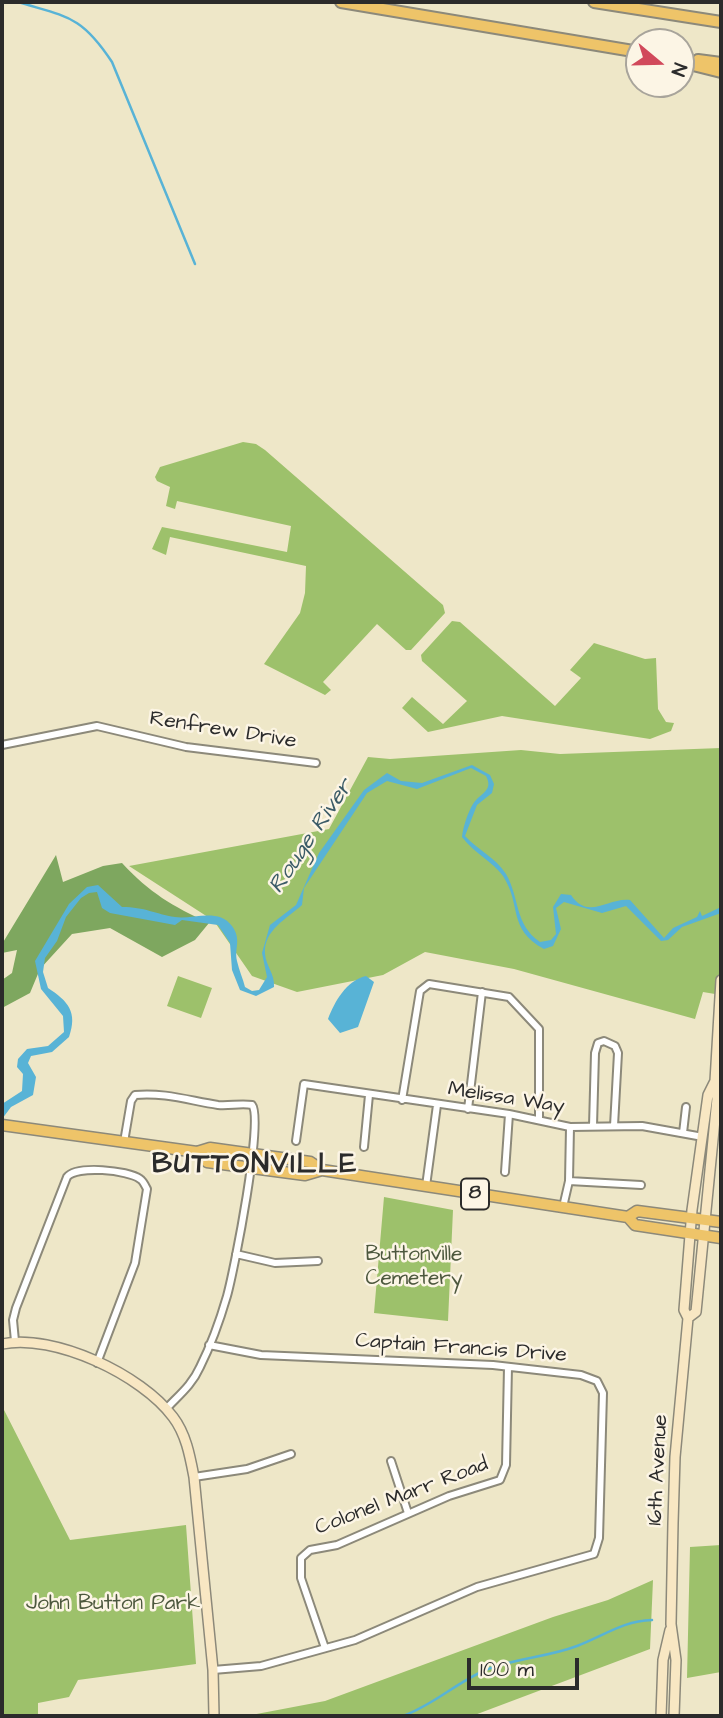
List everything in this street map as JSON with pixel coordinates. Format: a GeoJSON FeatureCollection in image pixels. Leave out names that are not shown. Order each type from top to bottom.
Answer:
{"type":"FeatureCollection","features":[{"type":"Feature","properties":{"kind":"highway"},"geometry":{"type":"LineString","coordinates":[[341,2],[625,50]]}},
{"type":"Feature","properties":{"kind":"highway"},"geometry":{"type":"LineString","coordinates":[[594,2],[721,22]]}},
{"type":"Feature","properties":{"kind":"highway"},"geometry":{"type":"LineString","coordinates":[[701,18],[721,16]]}},
{"type":"Feature","properties":{"kind":"highway"},"geometry":{"type":"LineString","coordinates":[[695,61],[721,63]]}},
{"type":"Feature","properties":{"kind":"highway"},"geometry":{"type":"LineString","coordinates":[[695,64],[721,72]]}},
{"type":"Feature","properties":{"kind":"main road","name":"16th Avenue"},"geometry":{"type":"LineString","coordinates":[[688,1318],[695,1312],[704,1234],[717,1099],[715,1081],[721,980]]}},
{"type":"Feature","properties":{"kind":"main road","name":"16th Avenue"},"geometry":{"type":"LineString","coordinates":[[674,1716],[676,1660],[671,1624],[675,1457],[688,1318],[684,1310],[691,1217],[708,1095],[715,1081]]}},
{"type":"Feature","properties":{"kind":"main road","name":"8"},"geometry":{"type":"LineString","coordinates":[[6,1126],[197,1152],[210,1148],[310,1162],[322,1170]]}},
{"type":"Feature","properties":{"kind":"main road","name":"8"},"geometry":{"type":"LineString","coordinates":[[197,1152],[206,1161],[304,1175],[322,1170],[628,1217],[635,1225],[721,1238]]}},
{"type":"Feature","properties":{"kind":"main road","name":"8"},"geometry":{"type":"LineString","coordinates":[[628,1217],[637,1211],[721,1222]]}},
{"type":"Feature","properties":{"kind":"main road"},"geometry":{"type":"LineString","coordinates":[[2,1344],[15,1341],[44,1345],[97,1363],[140,1384],[166,1409],[183,1435],[194,1477],[213,1670],[214,1716]]}},
{"type":"Feature","properties":{"kind":"main road","name":"16th Avenue"},"geometry":{"type":"LineString","coordinates":[[661,1716],[663,1660],[671,1624]]}},
{"type":"Feature","properties":{"kind":"street","name":"Renfrew Drive"},"geometry":{"type":"LineString","coordinates":[[2,745],[97,726],[178,746],[316,763]]}},
{"type":"Feature","properties":{"kind":"street"},"geometry":{"type":"LineString","coordinates":[[402,1100],[420,991],[429,984],[509,997],[539,1029],[539,1120]]}},
{"type":"Feature","properties":{"kind":"street"},"geometry":{"type":"LineString","coordinates":[[468,1109],[482,992]]}},
{"type":"Feature","properties":{"kind":"street"},"geometry":{"type":"LineString","coordinates":[[593,1126],[596,1053],[598,1043],[604,1041],[615,1046],[618,1053],[614,1126]]}},
{"type":"Feature","properties":{"kind":"street","name":"Melissa Way"},"geometry":{"type":"LineString","coordinates":[[296,1141],[304,1084],[509,1114],[570,1127],[642,1126],[703,1137]]}},
{"type":"Feature","properties":{"kind":"street"},"geometry":{"type":"LineString","coordinates":[[124,1142],[131,1101],[135,1095],[188,1098],[236,1107],[246,1104],[255,1108],[257,1114],[236,1254],[227,1295],[209,1345],[188,1388],[166,1409]]}},
{"type":"Feature","properties":{"kind":"street"},"geometry":{"type":"LineString","coordinates":[[363,1147],[369,1095]]}},
{"type":"Feature","properties":{"kind":"street"},"geometry":{"type":"LineString","coordinates":[[426,1186],[437,1105]]}},
{"type":"Feature","properties":{"kind":"street"},"geometry":{"type":"LineString","coordinates":[[683,1133],[687,1107]]}},
{"type":"Feature","properties":{"kind":"street"},"geometry":{"type":"LineString","coordinates":[[505,1172],[509,1114]]}},
{"type":"Feature","properties":{"kind":"street"},"geometry":{"type":"LineString","coordinates":[[563,1207],[569,1181],[570,1127]]}},
{"type":"Feature","properties":{"kind":"street"},"geometry":{"type":"LineString","coordinates":[[15,1341],[13,1320],[16,1308],[71,1171],[80,1169],[134,1177],[144,1184],[148,1197],[138,1252],[97,1363]]}},
{"type":"Feature","properties":{"kind":"street"},"geometry":{"type":"LineString","coordinates":[[569,1181],[641,1185]]}},
{"type":"Feature","properties":{"kind":"street"},"geometry":{"type":"LineString","coordinates":[[236,1254],[275,1263],[318,1261]]}},
{"type":"Feature","properties":{"kind":"street","name":"Captain Francis Drive"},"geometry":{"type":"LineString","coordinates":[[209,1345],[261,1355],[508,1367],[581,1375],[597,1381],[602,1386],[597,1550],[585,1558],[477,1587],[394,1626],[325,1648],[261,1666],[213,1670]]}},
{"type":"Feature","properties":{"kind":"street","name":"Colonel Marr Road"},"geometry":{"type":"LineString","coordinates":[[325,1648],[300,1578],[301,1558],[310,1550],[337,1545],[408,1513],[503,1476],[508,1367]]}},
{"type":"Feature","properties":{"kind":"street"},"geometry":{"type":"LineString","coordinates":[[194,1477],[247,1469],[291,1454]]}},
{"type":"Feature","properties":{"kind":"street"},"geometry":{"type":"LineString","coordinates":[[391,1461],[408,1513]]}},
{"type":"Feature","properties":{"kind":"green space"},"geometry":{"type":"Polygon","coordinates":[[[243,442],[256,444],[265,450],[443,605],[445,613],[411,650],[406,650],[377,624],[323,682],[331,690],[325,695],[264,664],[300,613],[305,593],[306,566],[170,537],[166,555],[152,549],[162,527],[287,552],[291,526],[177,501],[175,509],[166,506],[170,487],[157,481],[155,477],[160,467],[243,442]]]}},
{"type":"Feature","properties":{"kind":"green space"},"geometry":{"type":"Polygon","coordinates":[[[452,621],[460,622],[555,706],[581,678],[570,670],[594,643],[645,659],[656,658],[658,709],[666,722],[674,723],[671,731],[650,739],[502,716],[428,732],[402,708],[412,697],[443,724],[467,701],[422,661],[421,655],[452,621]]]}},
{"type":"Feature","properties":{"kind":"green space"},"geometry":{"type":"Polygon","coordinates":[[[721,748],[721,995],[703,992],[695,1019],[514,969],[425,952],[383,975],[297,992],[252,976],[214,921],[129,866],[329,829],[368,757],[390,759],[521,750],[560,754],[721,748]]]}},
{"type":"Feature","properties":{"kind":"green space"},"geometry":{"type":"Polygon","coordinates":[[[56,855],[63,882],[103,866],[122,863],[162,898],[209,923],[195,940],[162,957],[110,928],[72,934],[40,969],[30,993],[2,1008],[2,980],[12,973],[17,950],[2,953],[2,944],[56,855]]]}},
{"type":"Feature","properties":{"kind":"green space"},"geometry":{"type":"Polygon","coordinates":[[[178,976],[212,988],[201,1018],[167,1006],[178,976]]]}},
{"type":"Feature","properties":{"kind":"green space","name":"Buttonville Cemetery"},"geometry":{"type":"Polygon","coordinates":[[[384,1197],[453,1210],[448,1321],[374,1313],[384,1197]]]}},
{"type":"Feature","properties":{"kind":"green space","name":"John Button Park"},"geometry":{"type":"Polygon","coordinates":[[[2,1406],[70,1540],[186,1525],[196,1664],[78,1680],[69,1697],[38,1703],[38,1716],[2,1716],[2,1406]]]}},
{"type":"Feature","properties":{"kind":"green space"},"geometry":{"type":"Polygon","coordinates":[[[721,1545],[721,1672],[687,1678],[690,1547],[721,1545]]]}},
{"type":"Feature","properties":{"kind":"green space"},"geometry":{"type":"Polygon","coordinates":[[[653,1580],[650,1649],[472,1716],[246,1716],[325,1701],[553,1617],[608,1600],[653,1580]]]}},
{"type":"Feature","properties":{"kind":"water"},"geometry":{"type":"Polygon","coordinates":[[[472,765],[490,775],[494,784],[492,793],[477,805],[465,836],[506,874],[526,927],[540,942],[551,940],[556,934],[553,907],[561,894],[571,895],[578,903],[592,907],[630,900],[664,938],[673,928],[697,917],[700,911],[702,916],[721,907],[721,913],[682,927],[668,940],[661,941],[626,906],[602,913],[564,902],[556,908],[561,929],[553,946],[544,949],[532,941],[520,925],[503,876],[462,837],[471,807],[487,789],[486,776],[471,768],[417,789],[387,781],[367,793],[304,888],[302,905],[272,931],[265,946],[265,954],[274,987],[256,996],[240,990],[232,970],[230,943],[218,925],[182,920],[175,925],[110,913],[102,908],[97,892],[81,898],[66,917],[57,941],[45,958],[43,972],[48,988],[66,1003],[72,1014],[69,1037],[52,1052],[31,1056],[28,1063],[36,1077],[33,1095],[11,1107],[2,1119],[2,1104],[22,1091],[23,1074],[17,1067],[18,1059],[27,1049],[48,1046],[64,1032],[63,1016],[41,989],[35,961],[69,904],[87,887],[98,885],[122,907],[175,917],[212,916],[226,920],[237,936],[236,956],[245,987],[252,991],[259,990],[267,977],[262,953],[270,925],[296,905],[319,853],[364,790],[387,773],[401,781],[422,783],[472,765]]]}},
{"type":"Feature","properties":{"kind":"water"},"geometry":{"type":"Polygon","coordinates":[[[366,976],[374,982],[358,1027],[340,1033],[328,1019],[331,1012],[347,987],[366,976]]]}},
{"type":"Feature","properties":{"kind":"waterway"},"geometry":{"type":"LineString","coordinates":[[18,2],[61,15],[82,26],[112,62],[195,264]]}},
{"type":"Feature","properties":{"kind":"waterway"},"geometry":{"type":"LineString","coordinates":[[403,1716],[488,1669],[566,1650],[622,1626],[652,1620]]}},
{"type":"Feature","properties":{"kind":"district","name":"BUTTONVILLE"},"geometry":{"type":"Point","coordinates":[255,1166]}},
{"type":"Feature","properties":{"kind":"water label","name":"Rouge River"},"geometry":{"type":"Point","coordinates":[312,837]}}]}
